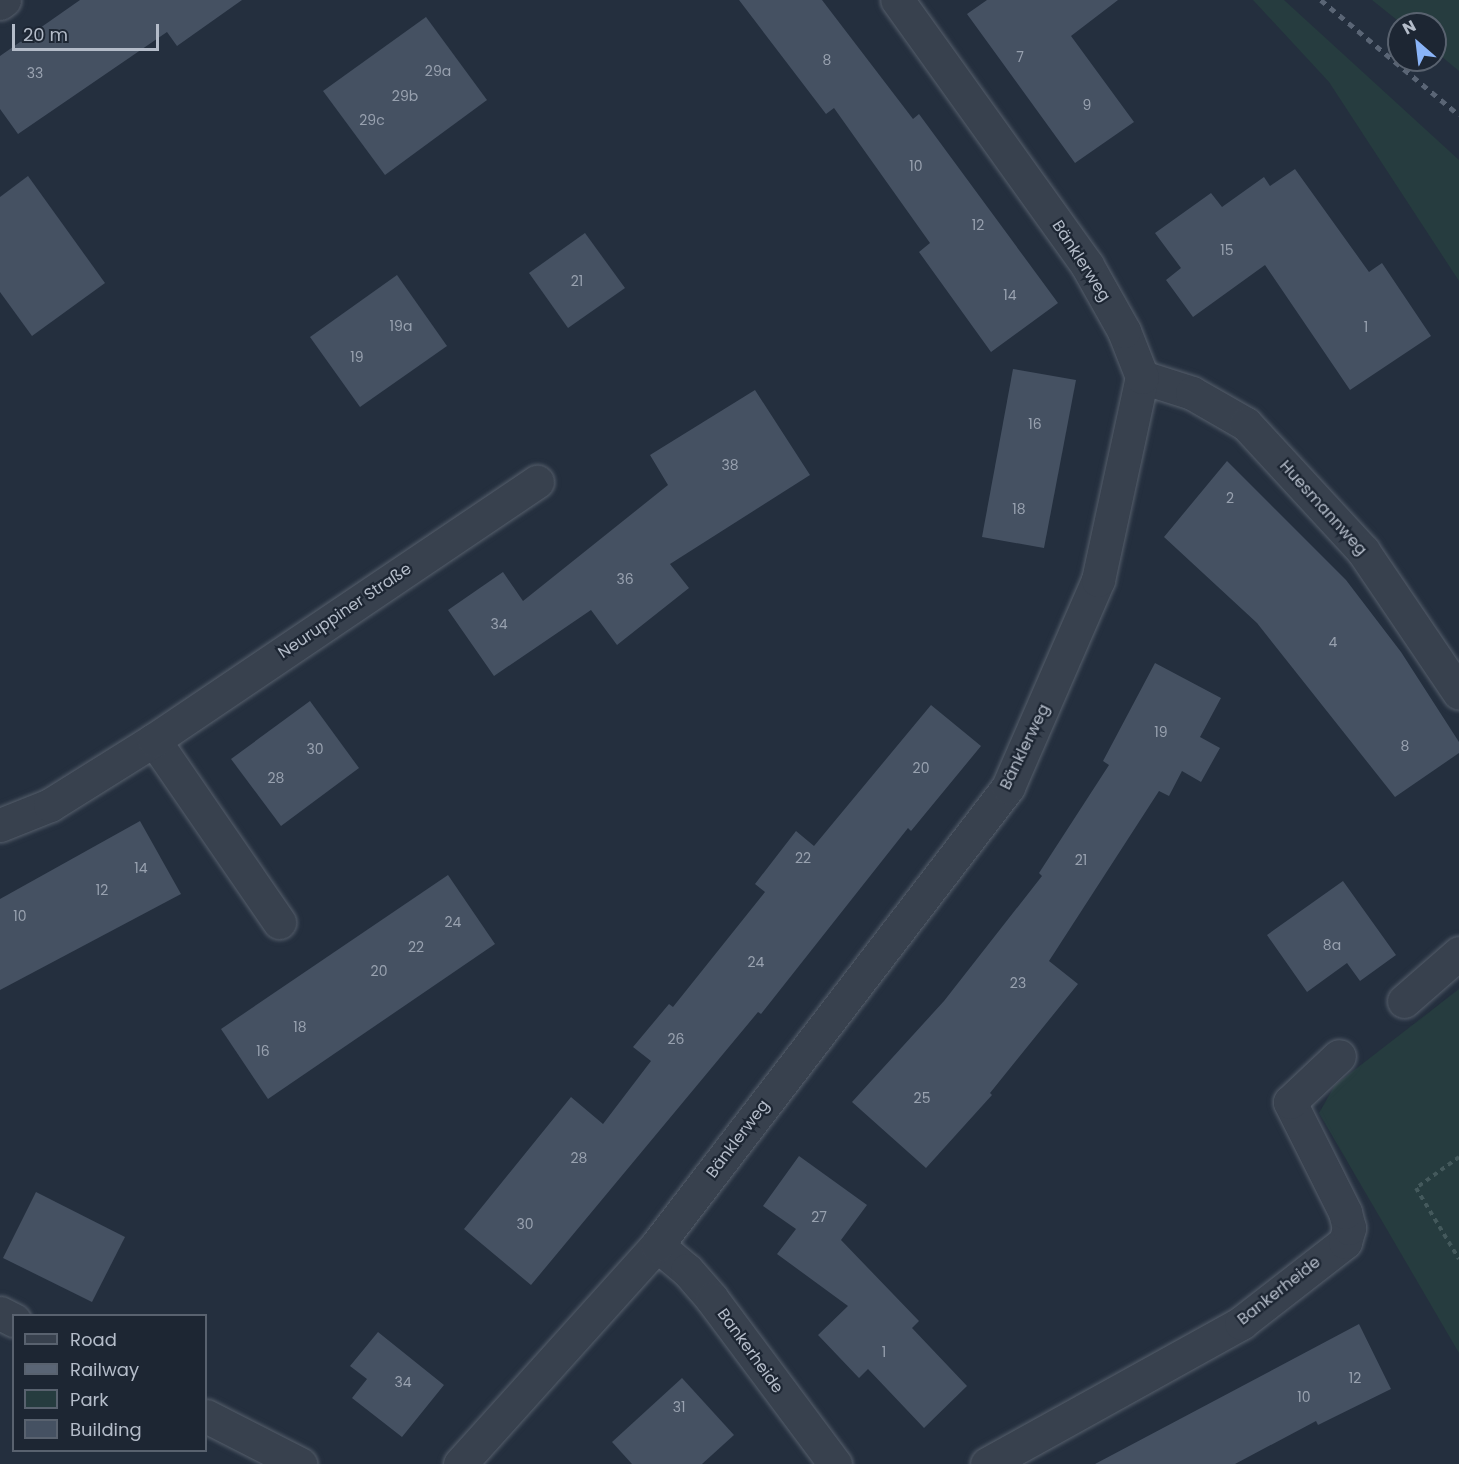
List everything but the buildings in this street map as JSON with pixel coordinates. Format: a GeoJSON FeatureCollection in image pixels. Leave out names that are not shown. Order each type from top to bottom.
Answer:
{"type":"FeatureCollection","features":[{"type":"Feature","properties":{"kind":"street"},"geometry":{"type":"LineString","coordinates":[[0,3],[4,0]]}},
{"type":"Feature","properties":{"kind":"street","name":"Bänklerweg"},"geometry":{"type":"LineString","coordinates":[[460,1464],[657,1245],[1008,787],[1098,580],[1142,376],[1124,331],[1087,266],[897,0]]}},
{"type":"Feature","properties":{"kind":"street","name":"Huesmannweg"},"geometry":{"type":"LineString","coordinates":[[1142,376],[1192,393],[1246,424],[1363,550],[1459,693]]}},
{"type":"Feature","properties":{"kind":"street","name":"Neuruppiner Straße"},"geometry":{"type":"LineString","coordinates":[[0,825],[50,805],[154,740],[537,482]]}},
{"type":"Feature","properties":{"kind":"street"},"geometry":{"type":"LineString","coordinates":[[154,740],[279,922]]}},
{"type":"Feature","properties":{"kind":"street"},"geometry":{"type":"LineString","coordinates":[[1404,1001],[1459,953]]}},
{"type":"Feature","properties":{"kind":"street","name":"Bankerheide"},"geometry":{"type":"LineString","coordinates":[[987,1464],[1241,1323],[1345,1242],[1348,1228],[1345,1212],[1290,1102],[1339,1056]]}},
{"type":"Feature","properties":{"kind":"street","name":"Bankerheide"},"geometry":{"type":"LineString","coordinates":[[657,1245],[687,1270],[712,1299],[835,1464]]}},
{"type":"Feature","properties":{"kind":"street"},"geometry":{"type":"LineString","coordinates":[[207,1417],[300,1464]]}},
{"type":"Feature","properties":{"kind":"path"},"geometry":{"type":"LineString","coordinates":[[1459,1157],[1416,1188],[1459,1258]]}},
{"type":"Feature","properties":{"kind":"green space"},"geometry":{"type":"Polygon","coordinates":[[[1253,0],[1284,0],[1459,160],[1459,281],[1329,82],[1253,0]]]}},
{"type":"Feature","properties":{"kind":"green space"},"geometry":{"type":"Polygon","coordinates":[[[1372,0],[1459,0],[1459,71],[1447,61],[1447,12],[1387,12],[1372,0]]]}},
{"type":"Feature","properties":{"kind":"green space"},"geometry":{"type":"Polygon","coordinates":[[[1459,989],[1459,1353],[1319,1113],[1335,1085],[1459,989]]]}},
{"type":"Feature","properties":{"kind":"railway"},"geometry":{"type":"LineString","coordinates":[[1321,0],[1459,115]]}}]}
